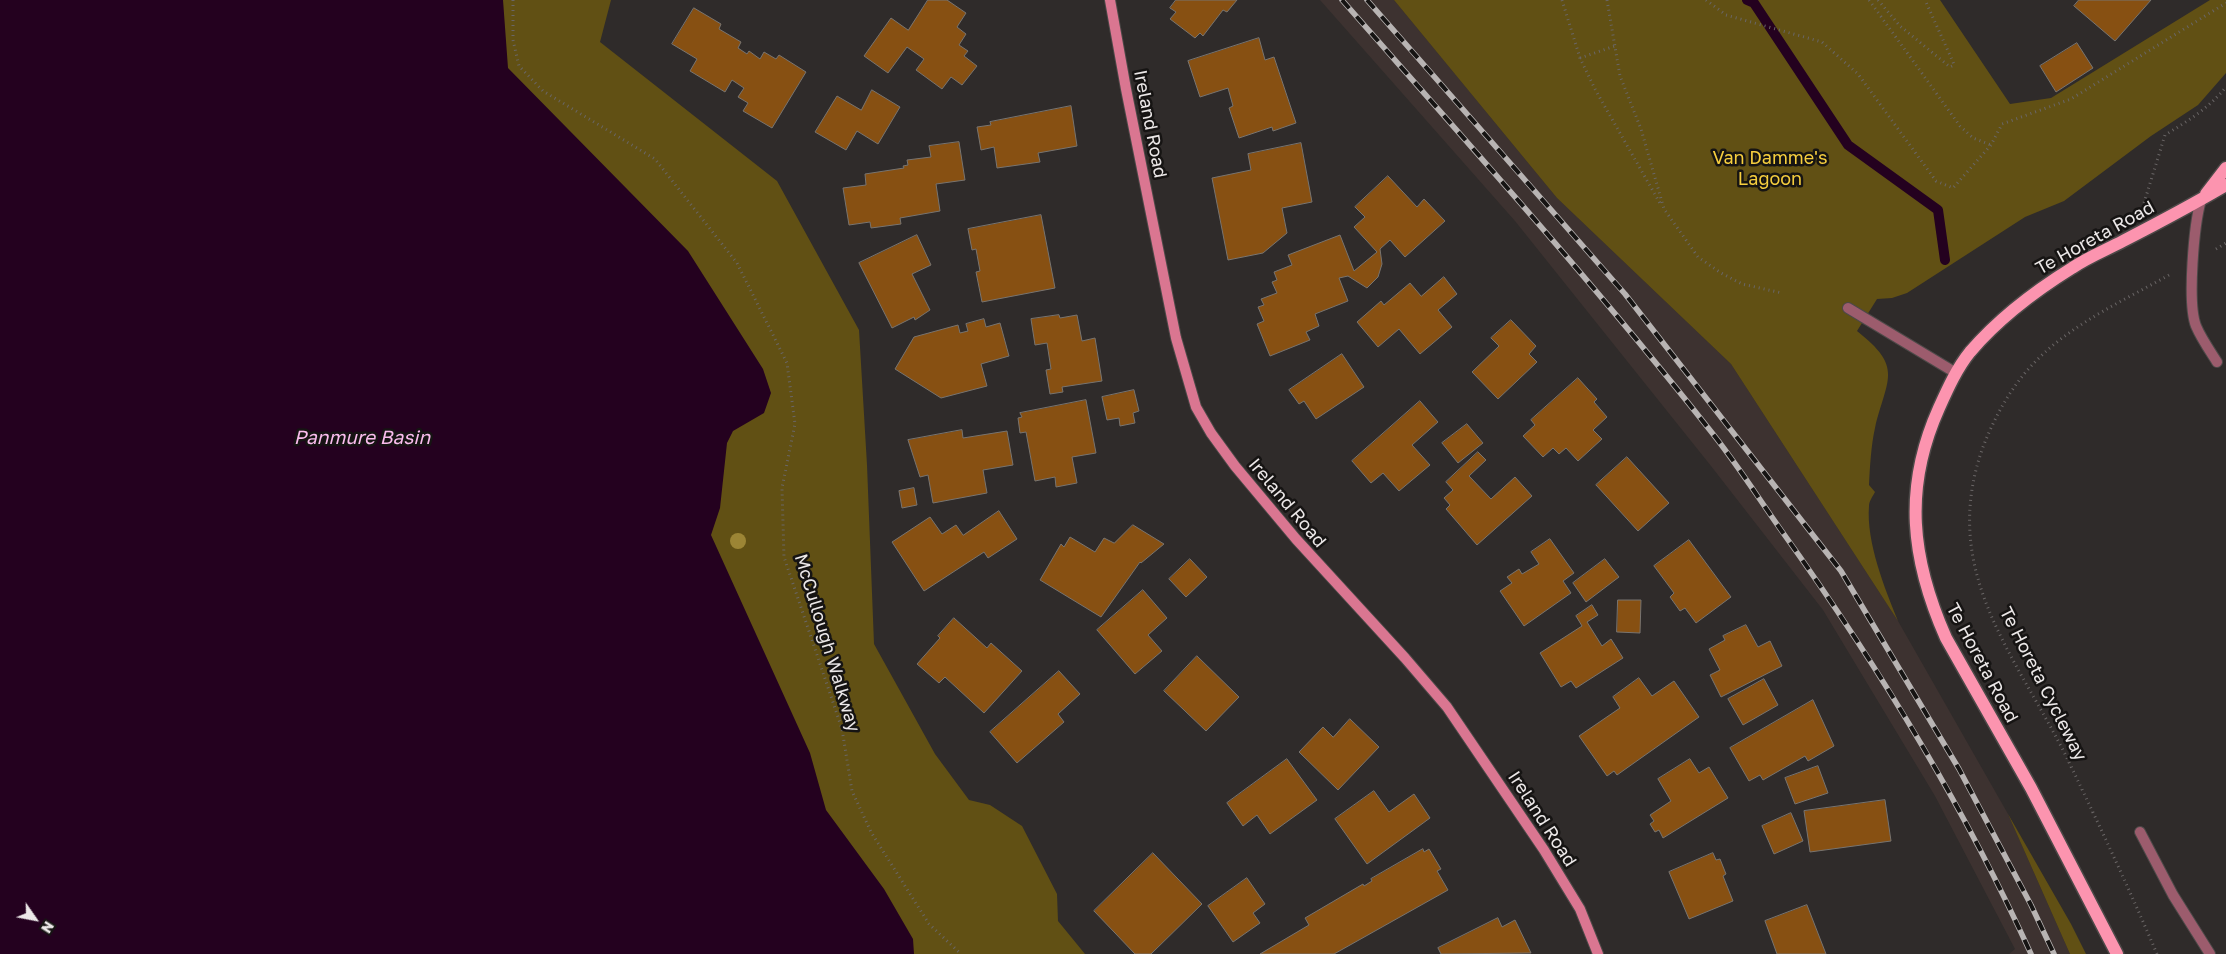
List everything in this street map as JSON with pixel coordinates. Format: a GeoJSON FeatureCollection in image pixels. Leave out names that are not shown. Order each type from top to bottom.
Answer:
{"type":"FeatureCollection","features":[{"type":"Feature","properties":{"kind":"main road"},"geometry":{"type":"LineString","coordinates":[[2201,200],[2226,168]]}},
{"type":"Feature","properties":{"kind":"main road","name":"Te Horeta Road"},"geometry":{"type":"LineString","coordinates":[[2116,954],[2040,806],[1946,638],[1932,605],[1922,576],[1917,546],[1915,506],[1918,467],[1927,434],[1956,373],[1969,353],[1988,332],[2033,294],[2075,266],[2226,185]]}},
{"type":"Feature","properties":{"kind":"street","name":"Ireland Road"},"geometry":{"type":"LineString","coordinates":[[1110,0],[1176,338],[1196,406],[1210,433],[1241,474],[1296,539],[1405,658],[1446,708],[1544,850],[1580,909],[1598,954]]}},
{"type":"Feature","properties":{"kind":"lane"},"geometry":{"type":"LineString","coordinates":[[2201,200],[2196,220],[2191,301],[2196,326],[2217,362]]}},
{"type":"Feature","properties":{"kind":"lane"},"geometry":{"type":"LineString","coordinates":[[1848,308],[1956,373]]}},
{"type":"Feature","properties":{"kind":"lane"},"geometry":{"type":"LineString","coordinates":[[2140,832],[2172,895],[2210,954]]}},
{"type":"Feature","properties":{"kind":"path","name":"McCullough Walkway"},"geometry":{"type":"LineString","coordinates":[[513,0],[513,40],[519,66],[543,91],[655,159],[737,263],[787,363],[795,424],[782,488],[784,557],[842,729],[852,791],[871,832],[928,924],[962,954]]}},
{"type":"Feature","properties":{"kind":"path"},"geometry":{"type":"LineString","coordinates":[[1562,0],[1580,58],[1596,91],[1664,210],[1698,257],[1742,284],[1782,293]]}},
{"type":"Feature","properties":{"kind":"path"},"geometry":{"type":"LineString","coordinates":[[1607,0],[1620,76],[1641,129],[1664,210]]}},
{"type":"Feature","properties":{"kind":"path"},"geometry":{"type":"LineString","coordinates":[[1706,0],[1726,15],[1822,42],[1858,74],[1936,181],[1953,188],[1991,145],[2002,124],[2071,99],[2226,3]]}},
{"type":"Feature","properties":{"kind":"path"},"geometry":{"type":"LineString","coordinates":[[1869,0],[1960,126],[1973,138],[1991,145]]}},
{"type":"Feature","properties":{"kind":"path"},"geometry":{"type":"LineString","coordinates":[[1878,0],[1900,26],[1950,67],[1954,65],[1953,62],[1924,0]]}},
{"type":"Feature","properties":{"kind":"path"},"geometry":{"type":"LineString","coordinates":[[1580,58],[1615,46]]}},
{"type":"Feature","properties":{"kind":"path"},"geometry":{"type":"LineString","coordinates":[[2135,235],[2165,135],[2197,116],[2226,87]]}},
{"type":"Feature","properties":{"kind":"path"},"geometry":{"type":"LineString","coordinates":[[2216,249],[2226,243]]}},
{"type":"Feature","properties":{"kind":"path","name":"Te Horeta Cycleway"},"geometry":{"type":"LineString","coordinates":[[2157,954],[2138,908],[2064,753],[2004,645],[1981,590],[1971,548],[1969,510],[1976,469],[1989,432],[2008,394],[2035,361],[2068,333],[2172,274]]}},
{"type":"Feature","properties":{"kind":"shaded area"},"geometry":{"type":"Polygon","coordinates":[[[1320,0],[1394,0],[1557,198],[1731,364],[1898,621],[2008,814],[2070,954],[2009,954],[2015,949],[1935,796],[1823,610],[1711,466],[1515,221],[1320,0]]]}},
{"type":"Feature","properties":{"kind":"green space","name":"Panmure Basin"},"geometry":{"type":"Polygon","coordinates":[[[0,0],[611,0],[600,42],[777,181],[859,330],[867,465],[874,644],[935,754],[969,800],[990,805],[1022,826],[1057,894],[1058,921],[1085,954],[0,954],[0,0]]]}},
{"type":"Feature","properties":{"kind":"green space","name":"Van Damme's Lagoon"},"geometry":{"type":"Polygon","coordinates":[[[1394,0],[1940,0],[2010,104],[2051,98],[2210,0],[2226,0],[2226,73],[2198,105],[2151,136],[2064,201],[2025,217],[1907,293],[1892,298],[1877,299],[1857,331],[1872,344],[1887,365],[1887,385],[1875,428],[1870,463],[1869,485],[1875,492],[1869,504],[1869,520],[1870,535],[1877,565],[1898,621],[1731,364],[1557,198],[1394,0]]]}},
{"type":"Feature","properties":{"kind":"green space"},"geometry":{"type":"Polygon","coordinates":[[[2008,814],[2071,924],[2086,954],[2070,954],[2008,814]]]}},
{"type":"Feature","properties":{"kind":"water","name":"Panmure Basin"},"geometry":{"type":"Polygon","coordinates":[[[0,0],[503,0],[508,68],[688,251],[763,369],[771,393],[764,413],[733,431],[727,443],[720,508],[711,535],[810,753],[826,810],[884,889],[913,939],[914,954],[0,954],[0,0]]]}},
{"type":"Feature","properties":{"kind":"building"},"geometry":{"type":"Polygon","coordinates":[[[928,0],[947,0],[966,13],[957,27],[966,34],[959,45],[968,51],[964,56],[977,66],[962,85],[951,77],[942,89],[916,70],[924,59],[907,47],[888,73],[864,56],[891,18],[908,30],[928,0]]]}},
{"type":"Feature","properties":{"kind":"building"},"geometry":{"type":"Polygon","coordinates":[[[1176,0],[1237,0],[1227,12],[1223,10],[1203,36],[1200,33],[1195,38],[1170,19],[1176,12],[1170,8],[1176,0]]]}},
{"type":"Feature","properties":{"kind":"building"},"geometry":{"type":"Polygon","coordinates":[[[2079,0],[2151,0],[2115,41],[2074,6],[2079,0]]]}},
{"type":"Feature","properties":{"kind":"building"},"geometry":{"type":"Polygon","coordinates":[[[694,8],[721,24],[719,29],[741,42],[738,48],[747,54],[749,51],[760,59],[764,52],[776,59],[779,55],[806,72],[772,128],[743,111],[748,103],[738,97],[744,88],[732,80],[725,92],[690,71],[697,59],[672,44],[694,8]]]}},
{"type":"Feature","properties":{"kind":"building"},"geometry":{"type":"Polygon","coordinates":[[[1259,38],[1265,60],[1274,57],[1296,123],[1273,131],[1272,127],[1239,138],[1229,108],[1233,106],[1228,88],[1200,97],[1188,61],[1259,38]]]}},
{"type":"Feature","properties":{"kind":"building"},"geometry":{"type":"Polygon","coordinates":[[[2077,43],[2093,68],[2056,92],[2040,66],[2077,43]]]}},
{"type":"Feature","properties":{"kind":"building"},"geometry":{"type":"Polygon","coordinates":[[[872,90],[900,107],[878,144],[857,131],[846,150],[815,132],[837,96],[861,110],[872,90]]]}},
{"type":"Feature","properties":{"kind":"building"},"geometry":{"type":"Polygon","coordinates":[[[1071,106],[1077,146],[1038,153],[1040,162],[997,168],[994,147],[981,150],[977,127],[991,125],[990,122],[1071,106]]]}},
{"type":"Feature","properties":{"kind":"building"},"geometry":{"type":"Polygon","coordinates":[[[959,142],[965,180],[936,184],[940,211],[900,218],[901,224],[871,228],[870,222],[849,225],[843,188],[866,185],[865,174],[904,168],[903,166],[908,165],[907,160],[931,157],[929,146],[959,142]]]}},
{"type":"Feature","properties":{"kind":"building"},"geometry":{"type":"Polygon","coordinates":[[[1301,143],[1312,202],[1282,208],[1287,233],[1263,253],[1228,260],[1212,178],[1251,170],[1248,154],[1301,143]]]}},
{"type":"Feature","properties":{"kind":"building"},"geometry":{"type":"Polygon","coordinates":[[[1388,176],[1417,207],[1424,199],[1445,221],[1405,257],[1390,240],[1380,249],[1382,264],[1378,277],[1367,288],[1348,276],[1339,278],[1348,301],[1315,314],[1319,326],[1306,332],[1310,340],[1270,356],[1257,324],[1264,321],[1258,307],[1264,305],[1261,299],[1277,293],[1272,282],[1277,280],[1274,272],[1292,265],[1288,255],[1340,235],[1354,271],[1377,252],[1354,227],[1365,217],[1355,207],[1388,176]]]}},
{"type":"Feature","properties":{"kind":"building"},"geometry":{"type":"Polygon","coordinates":[[[1041,215],[1055,288],[982,302],[976,272],[980,271],[976,249],[972,250],[968,229],[1041,215]]]}},
{"type":"Feature","properties":{"kind":"building"},"geometry":{"type":"Polygon","coordinates":[[[917,235],[931,265],[912,274],[930,310],[915,320],[914,317],[892,328],[859,263],[917,235]]]}},
{"type":"Feature","properties":{"kind":"building"},"geometry":{"type":"Polygon","coordinates":[[[1444,277],[1457,294],[1438,310],[1452,327],[1420,354],[1399,329],[1378,347],[1357,322],[1381,301],[1384,305],[1410,283],[1421,296],[1444,277]]]}},
{"type":"Feature","properties":{"kind":"building"},"geometry":{"type":"Polygon","coordinates":[[[1059,315],[1060,318],[1077,315],[1082,341],[1095,338],[1102,381],[1062,387],[1063,392],[1050,394],[1046,370],[1051,369],[1047,343],[1035,345],[1031,319],[1059,315]]]}},
{"type":"Feature","properties":{"kind":"building"},"geometry":{"type":"Polygon","coordinates":[[[984,319],[986,327],[1000,323],[1009,356],[981,364],[987,386],[941,398],[895,369],[914,337],[958,325],[960,333],[968,331],[966,324],[984,319]]]}},
{"type":"Feature","properties":{"kind":"building"},"geometry":{"type":"Polygon","coordinates":[[[1511,320],[1536,346],[1529,354],[1537,362],[1498,399],[1472,372],[1499,346],[1491,338],[1511,320]]]}},
{"type":"Feature","properties":{"kind":"building"},"geometry":{"type":"Polygon","coordinates":[[[1342,354],[1364,387],[1316,419],[1304,401],[1299,404],[1289,390],[1342,354]]]}},
{"type":"Feature","properties":{"kind":"building"},"geometry":{"type":"Polygon","coordinates":[[[1578,378],[1597,399],[1594,402],[1607,417],[1593,430],[1602,439],[1578,461],[1566,448],[1559,454],[1553,448],[1543,457],[1523,436],[1535,425],[1531,420],[1578,378]]]}},
{"type":"Feature","properties":{"kind":"building"},"geometry":{"type":"Polygon","coordinates":[[[1134,390],[1139,411],[1133,413],[1135,423],[1120,426],[1119,418],[1107,420],[1102,397],[1134,390]]]}},
{"type":"Feature","properties":{"kind":"building"},"geometry":{"type":"Polygon","coordinates":[[[1086,400],[1096,453],[1072,457],[1077,483],[1056,487],[1055,477],[1035,481],[1026,432],[1020,433],[1018,418],[1022,417],[1020,413],[1086,400]]]}},
{"type":"Feature","properties":{"kind":"building"},"geometry":{"type":"Polygon","coordinates":[[[1420,401],[1438,422],[1412,445],[1430,465],[1399,491],[1383,473],[1371,483],[1352,461],[1420,401]]]}},
{"type":"Feature","properties":{"kind":"building"},"geometry":{"type":"Polygon","coordinates":[[[1467,424],[1483,443],[1458,463],[1442,443],[1467,424]]]}},
{"type":"Feature","properties":{"kind":"building"},"geometry":{"type":"Polygon","coordinates":[[[962,430],[963,438],[1007,431],[1013,465],[983,470],[987,493],[933,503],[928,475],[920,477],[908,440],[962,430]]]}},
{"type":"Feature","properties":{"kind":"building"},"geometry":{"type":"Polygon","coordinates":[[[1478,452],[1486,460],[1469,476],[1491,499],[1515,477],[1532,496],[1477,545],[1446,509],[1450,505],[1444,498],[1453,490],[1446,482],[1478,452]]]}},
{"type":"Feature","properties":{"kind":"building"},"geometry":{"type":"Polygon","coordinates":[[[1627,457],[1669,503],[1638,531],[1596,485],[1627,457]]]}},
{"type":"Feature","properties":{"kind":"building"},"geometry":{"type":"Polygon","coordinates":[[[914,488],[917,505],[902,508],[899,491],[914,488]]]}},
{"type":"Feature","properties":{"kind":"building"},"geometry":{"type":"Polygon","coordinates":[[[999,511],[1017,539],[988,558],[984,552],[924,591],[892,542],[930,517],[942,534],[956,525],[963,535],[999,511]]]}},
{"type":"Feature","properties":{"kind":"building"},"geometry":{"type":"Polygon","coordinates":[[[1133,525],[1164,544],[1140,562],[1101,617],[1040,580],[1061,544],[1064,547],[1070,537],[1095,552],[1104,538],[1114,543],[1133,525]]]}},
{"type":"Feature","properties":{"kind":"building"},"geometry":{"type":"Polygon","coordinates":[[[1550,539],[1574,573],[1563,581],[1571,593],[1524,626],[1500,591],[1512,583],[1507,577],[1519,569],[1522,574],[1539,564],[1531,552],[1550,539]]]}},
{"type":"Feature","properties":{"kind":"building"},"geometry":{"type":"Polygon","coordinates":[[[1689,540],[1731,597],[1696,623],[1685,608],[1680,611],[1670,597],[1674,593],[1654,566],[1689,540]]]}},
{"type":"Feature","properties":{"kind":"building"},"geometry":{"type":"Polygon","coordinates":[[[1190,559],[1207,577],[1186,597],[1169,579],[1190,559]]]}},
{"type":"Feature","properties":{"kind":"building"},"geometry":{"type":"Polygon","coordinates":[[[1605,559],[1619,577],[1586,602],[1573,583],[1605,559]]]}},
{"type":"Feature","properties":{"kind":"building"},"geometry":{"type":"Polygon","coordinates":[[[1143,590],[1167,618],[1148,635],[1162,651],[1135,674],[1097,630],[1143,590]]]}},
{"type":"Feature","properties":{"kind":"building"},"geometry":{"type":"Polygon","coordinates":[[[1618,600],[1641,600],[1640,633],[1617,632],[1618,600]]]}},
{"type":"Feature","properties":{"kind":"building"},"geometry":{"type":"Polygon","coordinates":[[[1592,605],[1598,615],[1587,622],[1602,646],[1611,639],[1623,658],[1576,688],[1571,681],[1561,687],[1540,653],[1582,626],[1576,616],[1592,605]]]}},
{"type":"Feature","properties":{"kind":"building"},"geometry":{"type":"Polygon","coordinates":[[[954,618],[987,648],[991,643],[1022,671],[984,713],[945,677],[939,683],[917,664],[940,638],[938,636],[954,618]]]}},
{"type":"Feature","properties":{"kind":"building"},"geometry":{"type":"Polygon","coordinates":[[[1746,625],[1758,647],[1770,641],[1782,666],[1721,697],[1710,675],[1720,670],[1709,649],[1725,640],[1723,636],[1746,625]]]}},
{"type":"Feature","properties":{"kind":"building"},"geometry":{"type":"Polygon","coordinates":[[[1197,656],[1239,697],[1206,731],[1164,691],[1197,656]]]}},
{"type":"Feature","properties":{"kind":"building"},"geometry":{"type":"Polygon","coordinates":[[[1059,671],[1080,694],[1058,714],[1064,722],[1017,763],[990,732],[1059,671]]]}},
{"type":"Feature","properties":{"kind":"building"},"geometry":{"type":"Polygon","coordinates":[[[1639,678],[1652,696],[1674,681],[1699,717],[1617,775],[1614,771],[1607,776],[1579,736],[1620,708],[1613,697],[1639,678]]]}},
{"type":"Feature","properties":{"kind":"building"},"geometry":{"type":"Polygon","coordinates":[[[1764,679],[1778,705],[1743,725],[1728,699],[1764,679]]]}},
{"type":"Feature","properties":{"kind":"building"},"geometry":{"type":"Polygon","coordinates":[[[1813,700],[1834,746],[1808,761],[1805,756],[1763,780],[1760,775],[1749,781],[1730,748],[1813,700]]]}},
{"type":"Feature","properties":{"kind":"building"},"geometry":{"type":"Polygon","coordinates":[[[1350,719],[1379,747],[1338,790],[1299,752],[1323,727],[1333,737],[1350,719]]]}},
{"type":"Feature","properties":{"kind":"building"},"geometry":{"type":"Polygon","coordinates":[[[1287,759],[1317,800],[1270,834],[1257,815],[1243,826],[1227,803],[1287,759]]]}},
{"type":"Feature","properties":{"kind":"building"},"geometry":{"type":"Polygon","coordinates":[[[1690,759],[1699,773],[1709,767],[1728,798],[1663,838],[1659,830],[1655,832],[1650,824],[1654,821],[1650,815],[1671,801],[1658,779],[1690,759]]]}},
{"type":"Feature","properties":{"kind":"building"},"geometry":{"type":"Polygon","coordinates":[[[1818,766],[1828,793],[1795,804],[1785,778],[1818,766]]]}},
{"type":"Feature","properties":{"kind":"building"},"geometry":{"type":"Polygon","coordinates":[[[1374,791],[1389,812],[1414,794],[1430,818],[1367,864],[1335,819],[1374,791]]]}},
{"type":"Feature","properties":{"kind":"building"},"geometry":{"type":"Polygon","coordinates":[[[1885,800],[1891,841],[1810,852],[1804,811],[1885,800]]]}},
{"type":"Feature","properties":{"kind":"building"},"geometry":{"type":"Polygon","coordinates":[[[1791,813],[1803,841],[1774,854],[1762,826],[1791,813]]]}},
{"type":"Feature","properties":{"kind":"building"},"geometry":{"type":"Polygon","coordinates":[[[1423,849],[1424,852],[1429,849],[1441,869],[1437,871],[1448,890],[1334,954],[1260,954],[1309,925],[1305,918],[1363,884],[1364,886],[1372,881],[1371,879],[1423,849]]]}},
{"type":"Feature","properties":{"kind":"building"},"geometry":{"type":"Polygon","coordinates":[[[1153,853],[1202,904],[1151,954],[1135,954],[1094,911],[1153,853]]]}},
{"type":"Feature","properties":{"kind":"building"},"geometry":{"type":"Polygon","coordinates":[[[1713,853],[1716,860],[1720,859],[1726,874],[1723,876],[1733,901],[1689,919],[1669,872],[1713,853]]]}},
{"type":"Feature","properties":{"kind":"building"},"geometry":{"type":"Polygon","coordinates":[[[1247,878],[1265,904],[1253,913],[1260,923],[1233,942],[1208,906],[1247,878]]]}},
{"type":"Feature","properties":{"kind":"building"},"geometry":{"type":"Polygon","coordinates":[[[1807,905],[1826,954],[1777,954],[1765,921],[1807,905]]]}},
{"type":"Feature","properties":{"kind":"building"},"geometry":{"type":"Polygon","coordinates":[[[1498,918],[1502,927],[1515,920],[1531,953],[1441,954],[1438,948],[1498,918]]]}},
{"type":"Feature","properties":{"kind":"waterway"},"geometry":{"type":"LineString","coordinates":[[1747,0],[1754,3],[1848,145],[1938,210],[1945,260]]}},
{"type":"Feature","properties":{"kind":"railway"},"geometry":{"type":"LineString","coordinates":[[1342,0],[1620,319],[1728,454],[1817,581],[1884,683],[1977,843],[2031,954]]}},
{"type":"Feature","properties":{"kind":"railway"},"geometry":{"type":"LineString","coordinates":[[1367,0],[1625,294],[1841,571],[1959,769],[2031,905],[2054,954]]}}]}
